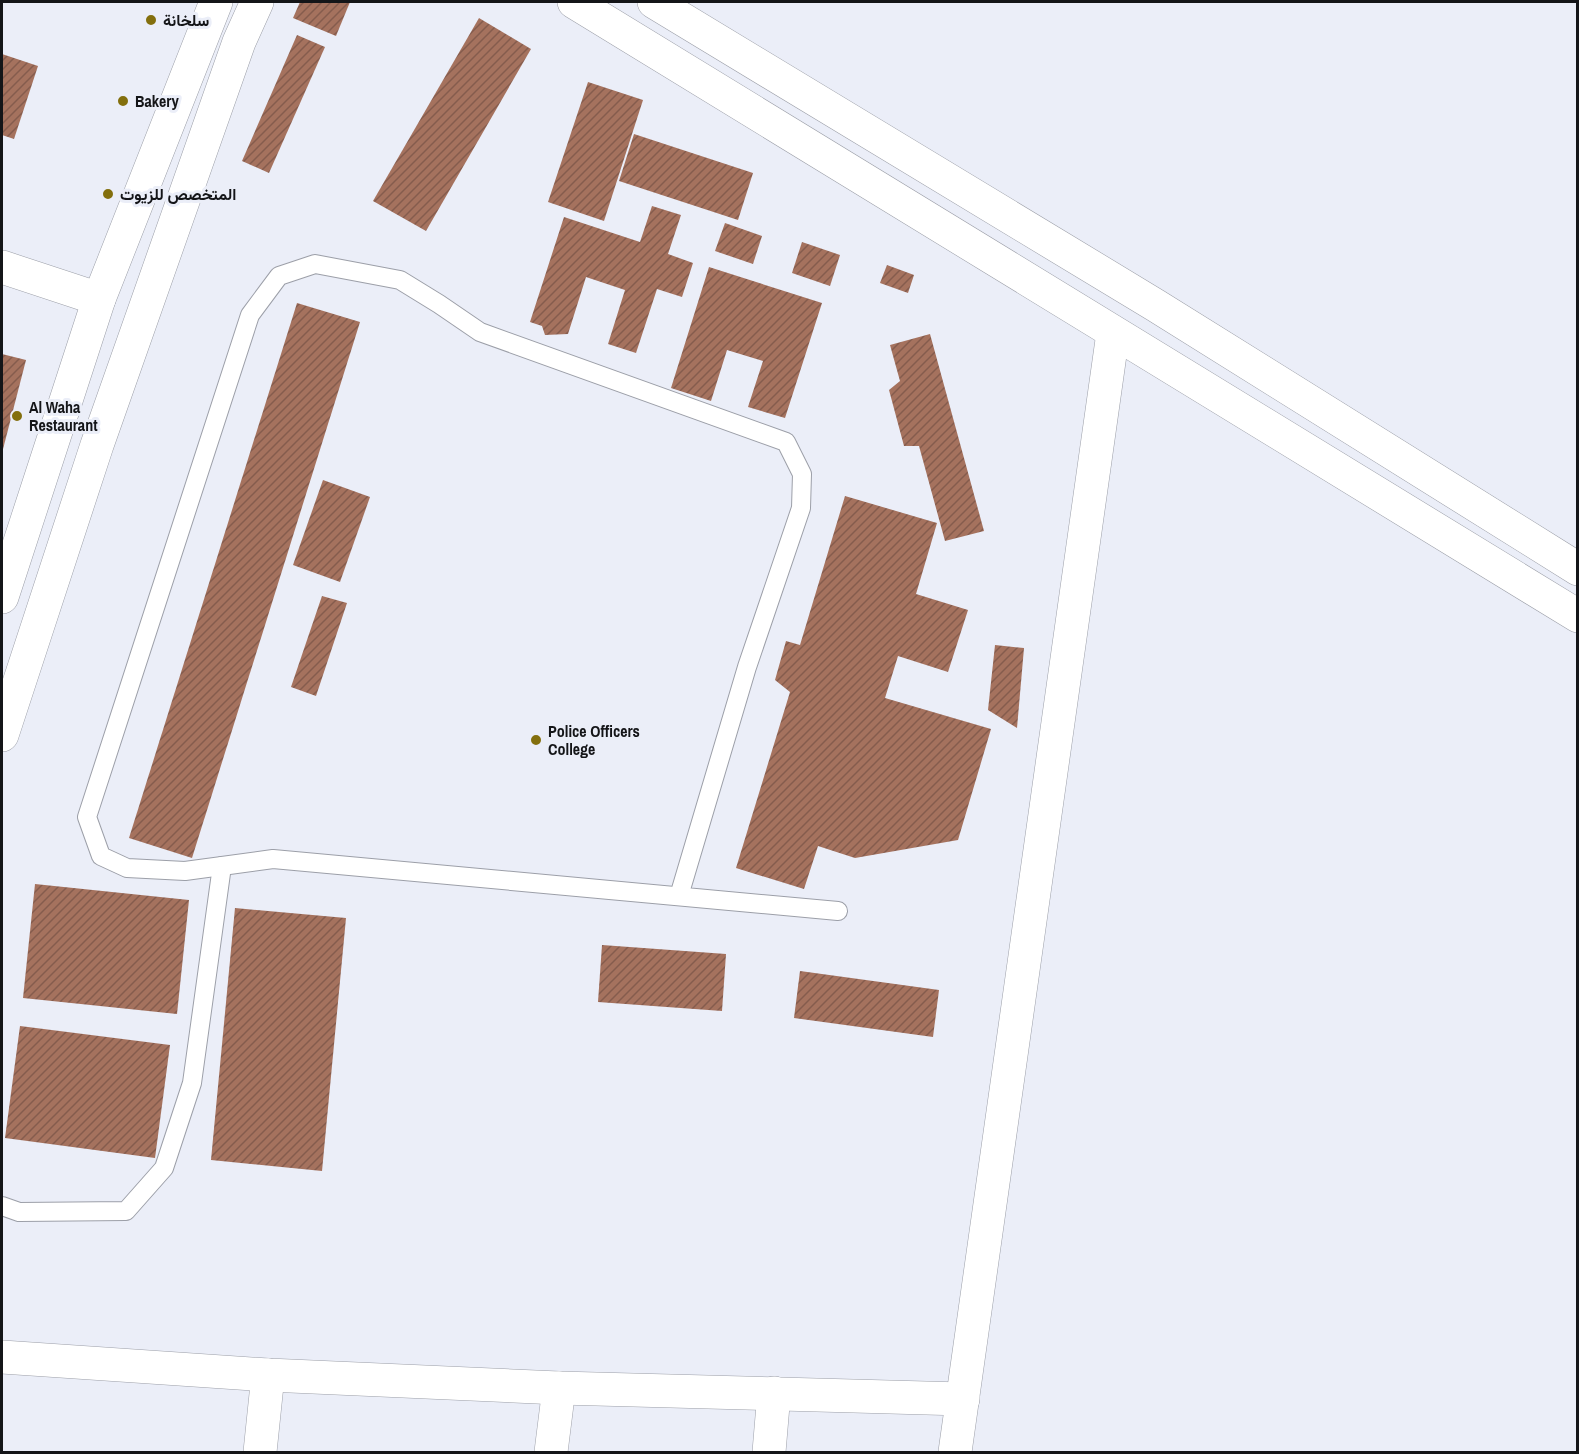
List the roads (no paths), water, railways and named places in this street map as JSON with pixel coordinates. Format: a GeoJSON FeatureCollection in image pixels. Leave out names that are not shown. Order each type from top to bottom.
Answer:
{"type":"FeatureCollection","features":[{"type":"Feature","properties":{"kind":"street"},"geometry":{"type":"LineString","coordinates":[[2,597],[99,299],[216,2]]}},
{"type":"Feature","properties":{"kind":"street"},"geometry":{"type":"LineString","coordinates":[[2,735],[97,445],[239,42],[257,2]]}},
{"type":"Feature","properties":{"kind":"street"},"geometry":{"type":"LineString","coordinates":[[574,2],[1578,616]]}},
{"type":"Feature","properties":{"kind":"street"},"geometry":{"type":"LineString","coordinates":[[623,32],[645,2]]}},
{"type":"Feature","properties":{"kind":"street"},"geometry":{"type":"LineString","coordinates":[[654,2],[1155,305],[1578,569]]}},
{"type":"Feature","properties":{"kind":"street"},"geometry":{"type":"LineString","coordinates":[[2,267],[99,299]]}},
{"type":"Feature","properties":{"kind":"street"},"geometry":{"type":"LineString","coordinates":[[955,1452],[1113,333]]}},
{"type":"Feature","properties":{"kind":"street"},"geometry":{"type":"LineString","coordinates":[[2,1357],[268,1375],[559,1388],[963,1399]]}},
{"type":"Feature","properties":{"kind":"street"},"geometry":{"type":"LineString","coordinates":[[261,1452],[268,1375]]}},
{"type":"Feature","properties":{"kind":"street"},"geometry":{"type":"LineString","coordinates":[[551,1452],[559,1388]]}},
{"type":"Feature","properties":{"kind":"street"},"geometry":{"type":"LineString","coordinates":[[769,1452],[774,1393]]}},
{"type":"Feature","properties":{"kind":"lane"},"geometry":{"type":"LineString","coordinates":[[679,896],[747,667],[801,508],[802,474],[786,442],[480,332],[400,280],[315,264],[279,276],[250,315],[87,817],[101,856],[127,868],[185,871],[273,859],[679,896],[838,910]]}},
{"type":"Feature","properties":{"kind":"lane"},"geometry":{"type":"LineString","coordinates":[[2,1206],[19,1212],[126,1211],[164,1168],[192,1083],[222,866]]}},
{"type":"Feature","properties":{"kind":"place","name":"سلخانة"},"geometry":{"type":"Point","coordinates":[151,20]}},
{"type":"Feature","properties":{"kind":"place","name":"Bakery"},"geometry":{"type":"Point","coordinates":[123,101]}},
{"type":"Feature","properties":{"kind":"place","name":"المتخصص للزيوت"},"geometry":{"type":"Point","coordinates":[108,194]}},
{"type":"Feature","properties":{"kind":"place","name":"Al Waha Restaurant"},"geometry":{"type":"Point","coordinates":[17,416]}},
{"type":"Feature","properties":{"kind":"place","name":"Police Officers College"},"geometry":{"type":"Point","coordinates":[536,740]}}]}
